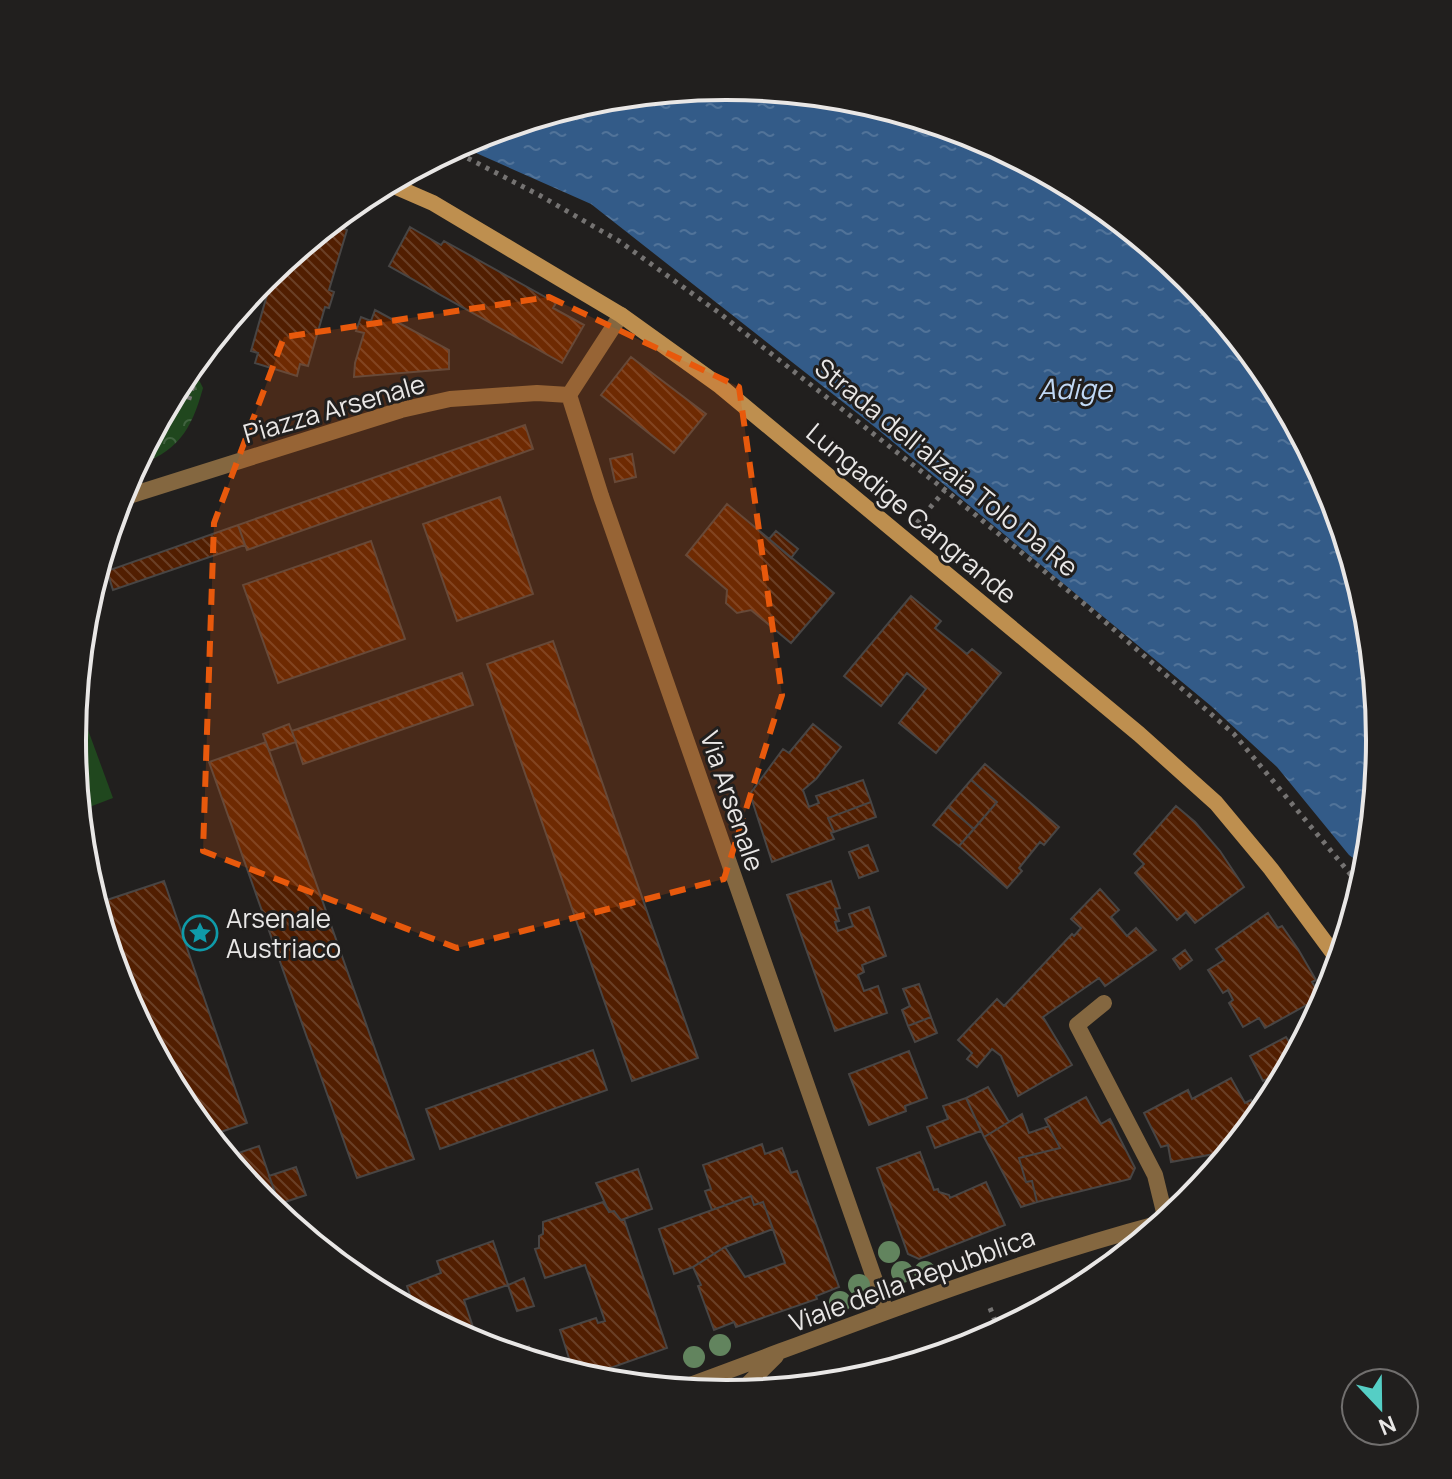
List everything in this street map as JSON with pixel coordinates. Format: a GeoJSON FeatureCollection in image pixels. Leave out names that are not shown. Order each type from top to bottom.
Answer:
{"type":"FeatureCollection","features":[{"type":"Feature","properties":{"kind":"street","name":"Lungadige Cangrande"},"geometry":{"type":"LineString","coordinates":[[400,189],[433,203],[621,315],[720,386],[905,537],[1216,803],[1271,869],[1330,949]]}},
{"type":"Feature","properties":{"kind":"street"},"geometry":{"type":"LineString","coordinates":[[569,395],[621,315]]}},
{"type":"Feature","properties":{"kind":"street","name":"Piazza Arsenale"},"geometry":{"type":"LineString","coordinates":[[136,494],[413,407],[450,399],[537,393],[569,395]]}},
{"type":"Feature","properties":{"kind":"street","name":"Via Arsenale"},"geometry":{"type":"LineString","coordinates":[[569,395],[601,496],[886,1312]]}},
{"type":"Feature","properties":{"kind":"street","name":"Viale della Repubblica"},"geometry":{"type":"LineString","coordinates":[[1104,1003],[1077,1025],[1155,1175],[1162,1208]]}},
{"type":"Feature","properties":{"kind":"street","name":"Viale della Repubblica"},"geometry":{"type":"LineString","coordinates":[[706,1379],[1077,1245],[1139,1228]]}},
{"type":"Feature","properties":{"kind":"street"},"geometry":{"type":"LineString","coordinates":[[753,1379],[780,1352]]}},
{"type":"Feature","properties":{"kind":"path","name":"Strada dell'alzaia Tolo Da Re"},"geometry":{"type":"LineString","coordinates":[[464,156],[619,241],[767,349],[945,490],[1088,607],[1234,734],[1351,875]]}},
{"type":"Feature","properties":{"kind":"path"},"geometry":{"type":"LineString","coordinates":[[184,401],[188,402],[193,385]]}},
{"type":"Feature","properties":{"kind":"path"},"geometry":{"type":"LineString","coordinates":[[905,537],[945,490]]}},
{"type":"Feature","properties":{"kind":"path"},"geometry":{"type":"LineString","coordinates":[[990,1308],[995,1320]]}},
{"type":"Feature","properties":{"kind":"highlighted area"},"geometry":{"type":"Polygon","coordinates":[[[549,297],[739,387],[782,695],[724,879],[457,948],[203,851],[214,523],[284,337],[549,297]]]}},
{"type":"Feature","properties":{"kind":"green space"},"geometry":{"type":"Polygon","coordinates":[[[198,378],[203,388],[193,416],[180,438],[150,460],[198,378]]]}},
{"type":"Feature","properties":{"kind":"green space"},"geometry":{"type":"Polygon","coordinates":[[[86,725],[113,798],[89,807],[86,725]]]}},
{"type":"Feature","properties":{"kind":"water","name":"Adige"},"geometry":{"type":"Polygon","coordinates":[[[726,100],[810,105],[892,121],[971,148],[1046,185],[1082,207],[1148,258],[1207,318],[1258,384],[1300,456],[1332,534],[1354,615],[1365,698],[1365,781],[1355,859],[1277,767],[1211,706],[876,428],[591,204],[473,152],[560,121],[642,105],[726,100]]]}},
{"type":"Feature","properties":{"kind":"building"},"geometry":{"type":"Polygon","coordinates":[[[410,227],[441,245],[444,241],[556,303],[553,308],[584,325],[562,363],[389,266],[410,227]]]}},
{"type":"Feature","properties":{"kind":"building"},"geometry":{"type":"Polygon","coordinates":[[[342,228],[347,230],[329,290],[334,292],[329,308],[325,307],[308,366],[300,364],[297,376],[255,363],[258,353],[251,351],[268,293],[336,232],[342,228]]]}},
{"type":"Feature","properties":{"kind":"building"},"geometry":{"type":"Polygon","coordinates":[[[375,310],[449,350],[449,369],[354,377],[364,333],[356,331],[361,317],[371,321],[375,310]]]}},
{"type":"Feature","properties":{"kind":"building"},"geometry":{"type":"Polygon","coordinates":[[[631,357],[706,414],[674,453],[601,395],[631,357]]]}},
{"type":"Feature","properties":{"kind":"building"},"geometry":{"type":"Polygon","coordinates":[[[525,425],[533,449],[247,550],[238,525],[525,425]]]}},
{"type":"Feature","properties":{"kind":"building"},"geometry":{"type":"Polygon","coordinates":[[[632,454],[636,477],[615,482],[610,459],[632,454]]]}},
{"type":"Feature","properties":{"kind":"building"},"geometry":{"type":"Polygon","coordinates":[[[500,497],[533,594],[457,621],[423,524],[500,497]]]}},
{"type":"Feature","properties":{"kind":"building"},"geometry":{"type":"Polygon","coordinates":[[[727,504],[834,593],[791,643],[751,610],[737,613],[726,603],[727,590],[686,555],[727,504]]]}},
{"type":"Feature","properties":{"kind":"building"},"geometry":{"type":"Polygon","coordinates":[[[238,525],[245,545],[113,590],[109,570],[238,525]]]}},
{"type":"Feature","properties":{"kind":"building"},"geometry":{"type":"Polygon","coordinates":[[[776,531],[798,549],[791,558],[769,539],[776,531]]]}},
{"type":"Feature","properties":{"kind":"building"},"geometry":{"type":"Polygon","coordinates":[[[371,541],[405,639],[278,683],[243,585],[371,541]]]}},
{"type":"Feature","properties":{"kind":"building"},"geometry":{"type":"Polygon","coordinates":[[[911,596],[941,621],[935,628],[967,654],[972,649],[1001,673],[936,753],[899,723],[926,689],[907,673],[881,706],[844,676],[911,596]]]}},
{"type":"Feature","properties":{"kind":"building"},"geometry":{"type":"Polygon","coordinates":[[[553,641],[698,1058],[632,1081],[487,664],[553,641]]]}},
{"type":"Feature","properties":{"kind":"building"},"geometry":{"type":"Polygon","coordinates":[[[462,673],[473,705],[303,764],[292,731],[462,673]]]}},
{"type":"Feature","properties":{"kind":"building"},"geometry":{"type":"Polygon","coordinates":[[[289,724],[296,742],[269,751],[263,734],[289,724]]]}},
{"type":"Feature","properties":{"kind":"building"},"geometry":{"type":"Polygon","coordinates":[[[813,724],[841,747],[816,779],[803,790],[809,807],[819,803],[816,796],[863,780],[871,802],[828,818],[834,839],[772,862],[750,794],[783,749],[789,753],[813,724]]]}},
{"type":"Feature","properties":{"kind":"building"},"geometry":{"type":"Polygon","coordinates":[[[266,742],[414,1159],[357,1178],[209,762],[266,742]]]}},
{"type":"Feature","properties":{"kind":"building"},"geometry":{"type":"Polygon","coordinates":[[[985,764],[1059,827],[1044,845],[1040,842],[1007,888],[959,846],[997,802],[971,780],[985,764]]]}},
{"type":"Feature","properties":{"kind":"building"},"geometry":{"type":"Polygon","coordinates":[[[971,780],[997,802],[974,829],[948,807],[971,780]]]}},
{"type":"Feature","properties":{"kind":"building"},"geometry":{"type":"Polygon","coordinates":[[[871,802],[876,817],[834,832],[828,818],[871,802]]]}},
{"type":"Feature","properties":{"kind":"building"},"geometry":{"type":"Polygon","coordinates":[[[1176,806],[1220,851],[1244,887],[1195,923],[1186,912],[1177,920],[1135,873],[1144,864],[1134,854],[1176,806]]]}},
{"type":"Feature","properties":{"kind":"building"},"geometry":{"type":"Polygon","coordinates":[[[948,807],[974,829],[959,846],[933,825],[948,807]]]}},
{"type":"Feature","properties":{"kind":"building"},"geometry":{"type":"Polygon","coordinates":[[[868,845],[878,871],[859,878],[849,852],[868,845]]]}},
{"type":"Feature","properties":{"kind":"building"},"geometry":{"type":"Polygon","coordinates":[[[164,881],[247,1123],[221,1132],[194,1095],[152,1023],[120,945],[107,900],[164,881]]]}},
{"type":"Feature","properties":{"kind":"building"},"geometry":{"type":"Polygon","coordinates":[[[831,881],[840,908],[835,909],[838,931],[853,926],[849,914],[869,907],[886,956],[862,965],[864,972],[858,975],[864,991],[878,986],[887,1013],[835,1031],[787,895],[831,881]]]}},
{"type":"Feature","properties":{"kind":"building"},"geometry":{"type":"Polygon","coordinates":[[[1100,889],[1119,910],[1111,917],[1127,936],[1136,928],[1156,950],[1105,986],[1099,978],[1043,1017],[1072,1065],[1018,1096],[1001,1056],[992,1049],[977,1067],[967,1059],[972,1053],[958,1040],[997,999],[1004,1006],[1072,934],[1074,936],[1081,928],[1071,919],[1100,889]]]}},
{"type":"Feature","properties":{"kind":"building"},"geometry":{"type":"Polygon","coordinates":[[[1268,913],[1278,928],[1282,926],[1316,980],[1312,982],[1315,988],[1308,1004],[1265,1028],[1259,1018],[1243,1027],[1229,1003],[1233,1000],[1228,990],[1223,993],[1208,970],[1224,960],[1216,949],[1268,913]]]}},
{"type":"Feature","properties":{"kind":"building"},"geometry":{"type":"Polygon","coordinates":[[[1185,950],[1192,960],[1180,969],[1173,959],[1185,950]]]}},
{"type":"Feature","properties":{"kind":"building"},"geometry":{"type":"Polygon","coordinates":[[[919,984],[931,1017],[908,1026],[902,1010],[910,1006],[903,989],[919,984]]]}},
{"type":"Feature","properties":{"kind":"building"},"geometry":{"type":"Polygon","coordinates":[[[931,1017],[937,1033],[915,1042],[908,1026],[931,1017]]]}},
{"type":"Feature","properties":{"kind":"building"},"geometry":{"type":"Polygon","coordinates":[[[1286,1037],[1289,1042],[1268,1078],[1263,1081],[1250,1056],[1286,1037]]]}},
{"type":"Feature","properties":{"kind":"building"},"geometry":{"type":"Polygon","coordinates":[[[593,1050],[607,1090],[440,1149],[426,1109],[593,1050]]]}},
{"type":"Feature","properties":{"kind":"building"},"geometry":{"type":"Polygon","coordinates":[[[909,1051],[927,1098],[905,1106],[906,1111],[869,1125],[849,1074],[909,1051]]]}},
{"type":"Feature","properties":{"kind":"building"},"geometry":{"type":"Polygon","coordinates":[[[1231,1078],[1245,1103],[1251,1100],[1252,1103],[1213,1154],[1171,1162],[1168,1145],[1161,1147],[1144,1113],[1188,1090],[1192,1099],[1231,1078]]]}},
{"type":"Feature","properties":{"kind":"building"},"geometry":{"type":"Polygon","coordinates":[[[988,1087],[1009,1122],[984,1137],[966,1098],[988,1087]]]}},
{"type":"Feature","properties":{"kind":"building"},"geometry":{"type":"Polygon","coordinates":[[[1086,1097],[1101,1124],[1110,1119],[1135,1168],[1130,1179],[1037,1202],[1032,1181],[1026,1182],[1019,1158],[1060,1148],[1045,1119],[1086,1097]]]}},
{"type":"Feature","properties":{"kind":"building"},"geometry":{"type":"Polygon","coordinates":[[[966,1098],[981,1131],[935,1148],[927,1127],[948,1119],[943,1106],[966,1098]]]}},
{"type":"Feature","properties":{"kind":"building"},"geometry":{"type":"Polygon","coordinates":[[[1022,1114],[1029,1133],[1049,1126],[1060,1148],[1019,1158],[1026,1182],[1032,1181],[1037,1202],[1021,1207],[984,1137],[1022,1114]]]}},
{"type":"Feature","properties":{"kind":"building"},"geometry":{"type":"Polygon","coordinates":[[[762,1144],[765,1154],[782,1148],[791,1173],[797,1171],[839,1287],[816,1296],[817,1299],[736,1327],[734,1322],[714,1330],[693,1267],[725,1247],[745,1277],[785,1263],[763,1202],[754,1205],[751,1196],[712,1210],[705,1191],[711,1189],[703,1165],[762,1144]]]}},
{"type":"Feature","properties":{"kind":"building"},"geometry":{"type":"Polygon","coordinates":[[[259,1146],[276,1195],[245,1161],[238,1153],[259,1146]]]}},
{"type":"Feature","properties":{"kind":"building"},"geometry":{"type":"Polygon","coordinates":[[[920,1152],[934,1190],[938,1189],[950,1198],[986,1182],[1005,1225],[919,1259],[908,1254],[877,1168],[920,1152]]]}},
{"type":"Feature","properties":{"kind":"building"},"geometry":{"type":"Polygon","coordinates":[[[296,1167],[306,1195],[284,1202],[276,1194],[269,1176],[296,1167]]]}},
{"type":"Feature","properties":{"kind":"building"},"geometry":{"type":"Polygon","coordinates":[[[638,1169],[652,1209],[621,1220],[614,1211],[609,1212],[596,1183],[638,1169]]]}},
{"type":"Feature","properties":{"kind":"building"},"geometry":{"type":"Polygon","coordinates":[[[751,1196],[754,1205],[763,1202],[773,1229],[725,1247],[693,1267],[674,1274],[659,1229],[751,1196]]]}},
{"type":"Feature","properties":{"kind":"building"},"geometry":{"type":"Polygon","coordinates":[[[603,1202],[609,1212],[614,1211],[621,1220],[624,1219],[667,1348],[609,1368],[570,1360],[560,1330],[596,1318],[598,1323],[605,1321],[585,1265],[545,1278],[535,1249],[539,1248],[543,1222],[603,1202]]]}},
{"type":"Feature","properties":{"kind":"building"},"geometry":{"type":"Polygon","coordinates":[[[493,1241],[508,1285],[464,1300],[473,1327],[411,1296],[407,1286],[441,1273],[437,1261],[493,1241]]]}},
{"type":"Feature","properties":{"kind":"building"},"geometry":{"type":"Polygon","coordinates":[[[524,1278],[534,1306],[517,1311],[508,1285],[524,1278]]]}},
{"type":"Feature","properties":{"kind":"place","name":"Arsenale Austriaco"},"geometry":{"type":"Point","coordinates":[200,933]}}]}
